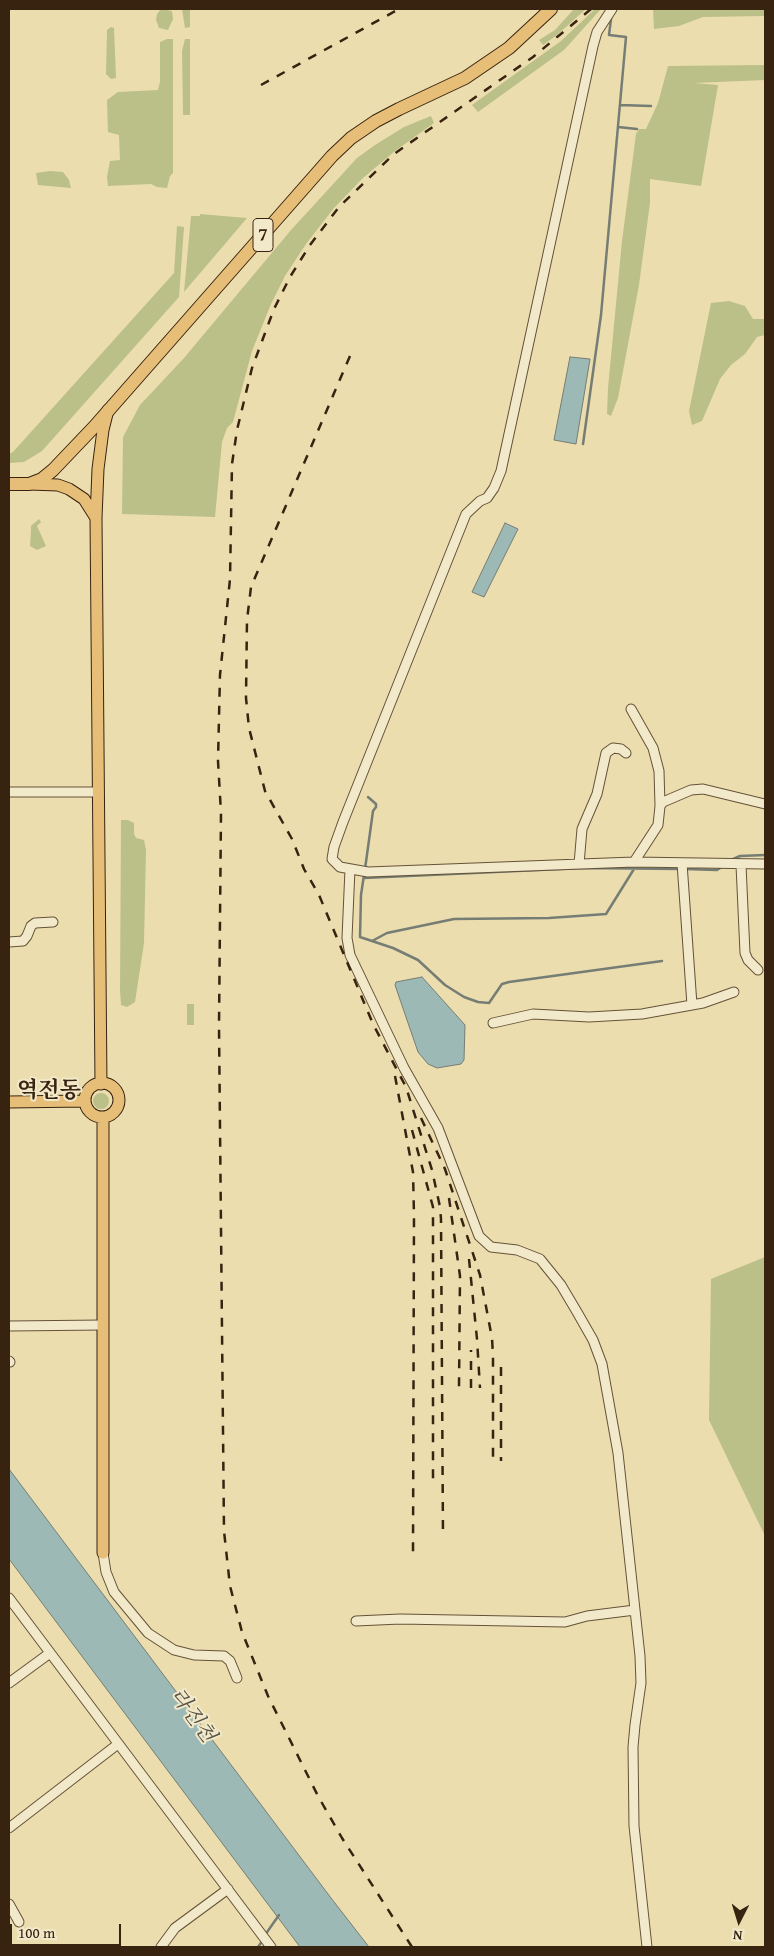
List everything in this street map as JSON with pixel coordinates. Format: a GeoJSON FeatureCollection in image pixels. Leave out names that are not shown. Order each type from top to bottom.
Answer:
{"type":"FeatureCollection","features":[{"type":"Feature","properties":{"kind":"highway","name":"7"},"geometry":{"type":"LineString","coordinates":[[9,484],[29,484],[42,479],[53,470],[94,427],[332,156],[351,138],[376,121],[465,78],[509,48],[551,9]]}},
{"type":"Feature","properties":{"kind":"main road"},"geometry":{"type":"LineString","coordinates":[[102,1084],[99,991],[96,518],[98,469],[103,430],[108,410]]}},
{"type":"Feature","properties":{"kind":"main road"},"geometry":{"type":"LineString","coordinates":[[29,484],[58,485],[69,489],[84,499],[96,518]]}},
{"type":"Feature","properties":{"kind":"main road"},"geometry":{"type":"LineString","coordinates":[[102,1084],[114,1088],[119,1100],[114,1112],[103,1117],[91,1112],[85,1101],[90,1089],[102,1084]]}},
{"type":"Feature","properties":{"kind":"main road"},"geometry":{"type":"LineString","coordinates":[[9,1102],[85,1101]]}},
{"type":"Feature","properties":{"kind":"main road"},"geometry":{"type":"LineString","coordinates":[[103,1117],[103,1553]]}},
{"type":"Feature","properties":{"kind":"street"},"geometry":{"type":"LineString","coordinates":[[612,9],[597,32],[593,46],[501,472],[487,498],[480,501],[466,514],[343,822],[334,847],[332,859],[340,867],[368,872],[634,862],[765,864]]}},
{"type":"Feature","properties":{"kind":"street"},"geometry":{"type":"LineString","coordinates":[[631,709],[653,748],[659,771],[660,806],[658,825],[634,862]]}},
{"type":"Feature","properties":{"kind":"street"},"geometry":{"type":"LineString","coordinates":[[579,864],[582,829],[597,794],[606,753],[614,748],[621,748],[626,753]]}},
{"type":"Feature","properties":{"kind":"street"},"geometry":{"type":"LineString","coordinates":[[660,806],[663,802],[691,790],[703,789],[765,804]]}},
{"type":"Feature","properties":{"kind":"street"},"geometry":{"type":"LineString","coordinates":[[9,792],[99,792]]}},
{"type":"Feature","properties":{"kind":"street"},"geometry":{"type":"LineString","coordinates":[[682,863],[692,1005]]}},
{"type":"Feature","properties":{"kind":"street"},"geometry":{"type":"LineString","coordinates":[[731,864],[745,954],[758,970]]}},
{"type":"Feature","properties":{"kind":"street"},"geometry":{"type":"LineString","coordinates":[[350,869],[347,919],[350,955],[404,1068],[438,1128],[479,1236],[490,1247],[517,1250],[540,1260],[561,1285],[598,1350],[618,1453],[641,1682],[634,1725],[634,1826],[647,1947]]}},
{"type":"Feature","properties":{"kind":"street"},"geometry":{"type":"LineString","coordinates":[[9,942],[23,941],[31,926],[35,923],[53,922]]}},
{"type":"Feature","properties":{"kind":"street"},"geometry":{"type":"LineString","coordinates":[[493,1023],[533,1014],[589,1017],[642,1014],[692,1005],[734,992]]}},
{"type":"Feature","properties":{"kind":"street"},"geometry":{"type":"LineString","coordinates":[[9,1326],[102,1325]]}},
{"type":"Feature","properties":{"kind":"street"},"geometry":{"type":"LineString","coordinates":[[103,1553],[106,1572],[114,1592],[148,1632],[174,1650],[194,1655],[224,1656],[230,1661],[237,1678]]}},
{"type":"Feature","properties":{"kind":"street"},"geometry":{"type":"LineString","coordinates":[[9,1598],[270,1946]]}},
{"type":"Feature","properties":{"kind":"street"},"geometry":{"type":"LineString","coordinates":[[356,1621],[565,1622],[587,1616],[635,1610]]}},
{"type":"Feature","properties":{"kind":"street"},"geometry":{"type":"LineString","coordinates":[[9,1683],[50,1653]]}},
{"type":"Feature","properties":{"kind":"street"},"geometry":{"type":"LineString","coordinates":[[9,1828],[118,1744]]}},
{"type":"Feature","properties":{"kind":"street"},"geometry":{"type":"LineString","coordinates":[[161,1947],[175,1928],[228,1889]]}},
{"type":"Feature","properties":{"kind":"street"},"geometry":{"type":"LineString","coordinates":[[9,1904],[19,1922]]}},
{"type":"Feature","properties":{"kind":"green space"},"geometry":{"type":"Polygon","coordinates":[[[161,9],[172,11],[173,19],[168,30],[159,28],[156,20],[157,14],[161,9]]]}},
{"type":"Feature","properties":{"kind":"green space"},"geometry":{"type":"Polygon","coordinates":[[[182,9],[190,9],[190,27],[185,28],[182,9]]]}},
{"type":"Feature","properties":{"kind":"green space"},"geometry":{"type":"Polygon","coordinates":[[[574,9],[586,9],[543,45],[539,40],[555,30],[574,9]]]}},
{"type":"Feature","properties":{"kind":"green space"},"geometry":{"type":"Polygon","coordinates":[[[595,9],[601,9],[564,50],[478,112],[472,105],[561,41],[595,9]]]}},
{"type":"Feature","properties":{"kind":"green space"},"geometry":{"type":"Polygon","coordinates":[[[653,9],[765,9],[765,16],[703,17],[679,26],[654,29],[653,9]]]}},
{"type":"Feature","properties":{"kind":"green space"},"geometry":{"type":"Polygon","coordinates":[[[111,27],[114,28],[116,78],[111,79],[106,74],[107,30],[111,27]]]}},
{"type":"Feature","properties":{"kind":"green space"},"geometry":{"type":"Polygon","coordinates":[[[173,39],[173,173],[170,176],[167,188],[151,184],[108,186],[107,177],[110,161],[120,160],[119,135],[108,132],[107,100],[118,92],[158,90],[160,82],[160,42],[173,39]]]}},
{"type":"Feature","properties":{"kind":"green space"},"geometry":{"type":"Polygon","coordinates":[[[185,39],[190,39],[190,115],[183,115],[182,51],[185,39]]]}},
{"type":"Feature","properties":{"kind":"green space"},"geometry":{"type":"Polygon","coordinates":[[[765,65],[765,80],[694,83],[718,85],[701,186],[650,179],[650,203],[639,285],[618,398],[611,416],[607,414],[608,388],[622,241],[636,134],[639,129],[646,129],[658,103],[668,66],[765,65]]]}},
{"type":"Feature","properties":{"kind":"green space"},"geometry":{"type":"Polygon","coordinates":[[[431,116],[434,123],[395,151],[363,178],[334,208],[306,244],[285,276],[271,304],[252,351],[233,422],[227,428],[222,442],[215,517],[122,514],[123,437],[140,405],[184,358],[291,230],[357,158],[404,127],[431,116]]]}},
{"type":"Feature","properties":{"kind":"green space"},"geometry":{"type":"Polygon","coordinates":[[[63,172],[69,180],[71,188],[38,185],[36,173],[63,172]]]}},
{"type":"Feature","properties":{"kind":"green space"},"geometry":{"type":"Polygon","coordinates":[[[200,214],[247,218],[184,292],[191,216],[200,216],[200,214]]]}},
{"type":"Feature","properties":{"kind":"green space"},"geometry":{"type":"Polygon","coordinates":[[[177,226],[184,227],[179,297],[42,451],[24,462],[9,463],[9,454],[13,452],[174,273],[177,226]]]}},
{"type":"Feature","properties":{"kind":"green space"},"geometry":{"type":"Polygon","coordinates":[[[729,301],[745,306],[753,319],[765,319],[765,335],[757,337],[745,354],[731,365],[720,379],[702,421],[692,425],[689,411],[711,303],[729,301]]]}},
{"type":"Feature","properties":{"kind":"green space"},"geometry":{"type":"Polygon","coordinates":[[[39,519],[41,522],[37,526],[46,546],[37,550],[30,546],[31,526],[39,519]]]}},
{"type":"Feature","properties":{"kind":"green space"},"geometry":{"type":"Polygon","coordinates":[[[121,820],[128,820],[134,823],[134,834],[136,838],[144,840],[146,850],[144,943],[135,1002],[127,1007],[121,1005],[120,990],[121,820]]]}},
{"type":"Feature","properties":{"kind":"green space"},"geometry":{"type":"Polygon","coordinates":[[[187,1004],[194,1004],[194,1025],[187,1025],[187,1004]]]}},
{"type":"Feature","properties":{"kind":"green space"},"geometry":{"type":"Polygon","coordinates":[[[101,1093],[109,1101],[101,1109],[93,1101],[101,1093]]]}},
{"type":"Feature","properties":{"kind":"green space"},"geometry":{"type":"Polygon","coordinates":[[[765,1257],[765,1536],[709,1420],[711,1279],[765,1257]]]}},
{"type":"Feature","properties":{"kind":"water"},"geometry":{"type":"Polygon","coordinates":[[[570,357],[590,359],[576,444],[554,440],[570,357]]]}},
{"type":"Feature","properties":{"kind":"water"},"geometry":{"type":"Polygon","coordinates":[[[505,523],[518,529],[484,597],[472,592],[505,523]]]}},
{"type":"Feature","properties":{"kind":"water"},"geometry":{"type":"Polygon","coordinates":[[[422,977],[465,1025],[464,1060],[461,1064],[437,1068],[428,1064],[418,1052],[395,985],[396,982],[422,977]]]}},
{"type":"Feature","properties":{"kind":"water","name":"라진천"},"geometry":{"type":"Polygon","coordinates":[[[9,1469],[369,1947],[300,1947],[9,1559],[9,1469]]]}},
{"type":"Feature","properties":{"kind":"waterway"},"geometry":{"type":"LineString","coordinates":[[583,444],[601,315],[626,37],[609,35],[611,19]]}},
{"type":"Feature","properties":{"kind":"waterway"},"geometry":{"type":"LineString","coordinates":[[620,105],[651,106]]}},
{"type":"Feature","properties":{"kind":"waterway"},"geometry":{"type":"LineString","coordinates":[[618,127],[637,129]]}},
{"type":"Feature","properties":{"kind":"waterway"},"geometry":{"type":"LineString","coordinates":[[365,869],[373,811],[376,807],[376,804],[368,797]]}},
{"type":"Feature","properties":{"kind":"waterway"},"geometry":{"type":"LineString","coordinates":[[731,860],[740,856],[765,855]]}},
{"type":"Feature","properties":{"kind":"waterway"},"geometry":{"type":"LineString","coordinates":[[685,869],[717,870],[725,865]]}},
{"type":"Feature","properties":{"kind":"waterway"},"geometry":{"type":"LineString","coordinates":[[364,878],[583,868],[680,869]]}},
{"type":"Feature","properties":{"kind":"waterway"},"geometry":{"type":"LineString","coordinates":[[372,941],[387,933],[454,919],[549,918],[606,914],[634,869]]}},
{"type":"Feature","properties":{"kind":"waterway"},"geometry":{"type":"LineString","coordinates":[[364,875],[361,895],[360,937],[393,948],[418,960],[445,985],[464,997],[478,1002],[489,1003],[502,984],[509,982],[662,961]]}},
{"type":"Feature","properties":{"kind":"waterway"},"geometry":{"type":"LineString","coordinates":[[265,1935],[279,1915]]}},
{"type":"Feature","properties":{"kind":"waterway"},"geometry":{"type":"LineString","coordinates":[[258,1947],[263,1940]]}},
{"type":"Feature","properties":{"kind":"railway"},"geometry":{"type":"LineString","coordinates":[[261,85],[399,9]]}},
{"type":"Feature","properties":{"kind":"railway"},"geometry":{"type":"LineString","coordinates":[[412,1947],[342,1838],[318,1796],[268,1696],[242,1632],[230,1586],[224,1531],[219,1026],[221,813],[218,761],[220,675],[230,579],[232,464],[237,430],[252,368],[274,309],[290,277],[310,245],[339,207],[394,154],[533,57],[591,9]]}},
{"type":"Feature","properties":{"kind":"railway"},"geometry":{"type":"LineString","coordinates":[[350,356],[251,587],[247,620],[246,698],[249,728],[265,791],[292,839],[304,869],[319,895],[373,1024],[406,1087],[432,1170],[441,1219],[443,1536]]}},
{"type":"Feature","properties":{"kind":"railway"},"geometry":{"type":"LineString","coordinates":[[395,1076],[413,1172],[413,1554]]}},
{"type":"Feature","properties":{"kind":"railway"},"geometry":{"type":"LineString","coordinates":[[421,1118],[445,1169],[480,1275],[492,1338],[493,1461]]}},
{"type":"Feature","properties":{"kind":"railway"},"geometry":{"type":"LineString","coordinates":[[412,1130],[433,1207],[433,1487]]}},
{"type":"Feature","properties":{"kind":"railway"},"geometry":{"type":"LineString","coordinates":[[449,1198],[460,1276],[459,1387]]}},
{"type":"Feature","properties":{"kind":"railway"},"geometry":{"type":"LineString","coordinates":[[469,1259],[480,1388]]}},
{"type":"Feature","properties":{"kind":"railway"},"geometry":{"type":"LineString","coordinates":[[471,1350],[471,1388]]}},
{"type":"Feature","properties":{"kind":"railway"},"geometry":{"type":"LineString","coordinates":[[501,1367],[501,1461]]}},
{"type":"Feature","properties":{"kind":"district","name":"역전동"},"geometry":{"type":"Point","coordinates":[49,1091]}}]}
